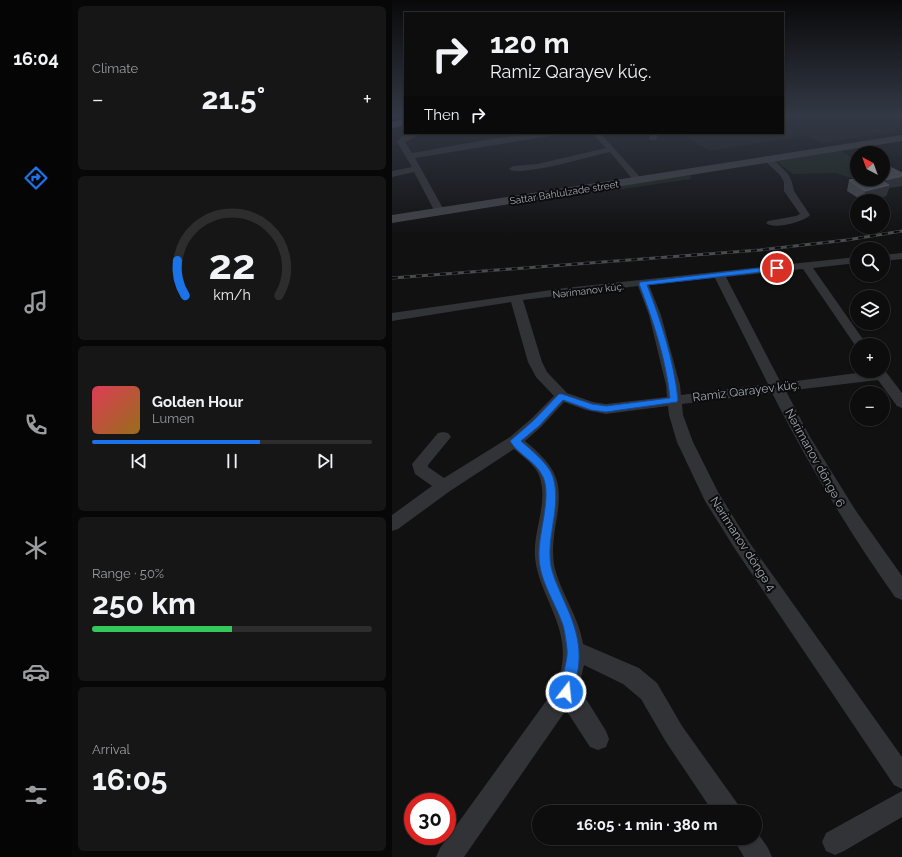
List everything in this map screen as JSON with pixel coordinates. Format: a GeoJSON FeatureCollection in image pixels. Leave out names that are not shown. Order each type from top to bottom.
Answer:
{"type":"FeatureCollection","features":[{"type":"Feature","properties":{"kind":"main road","name":"Sattar Bahlulzade street"},"geometry":{"type":"LineString","coordinates":[[392,219],[794,155]]}},
{"type":"Feature","properties":{"kind":"street"},"geometry":{"type":"LineString","coordinates":[[416,155],[410,156],[440,212]]}},
{"type":"Feature","properties":{"kind":"street"},"geometry":{"type":"LineString","coordinates":[[513,169],[525,168],[579,155]]}},
{"type":"Feature","properties":{"kind":"street"},"geometry":{"type":"LineString","coordinates":[[617,155],[638,180]]}},
{"type":"Feature","properties":{"kind":"street"},"geometry":{"type":"LineString","coordinates":[[768,159],[784,174],[788,182],[789,192],[805,215],[799,219],[771,222]]}},
{"type":"Feature","properties":{"kind":"street"},"geometry":{"type":"LineString","coordinates":[[392,174],[416,169]]}},
{"type":"Feature","properties":{"kind":"street"},"geometry":{"type":"LineString","coordinates":[[890,257],[902,256]]}},
{"type":"Feature","properties":{"kind":"street","name":"Nərimanov küç."},"geometry":{"type":"LineString","coordinates":[[392,317],[516,298],[719,274],[850,261]]}},
{"type":"Feature","properties":{"kind":"street"},"geometry":{"type":"LineString","coordinates":[[806,266],[856,338]]}},
{"type":"Feature","properties":{"kind":"street","name":"Nərimanov döngə 6"},"geometry":{"type":"LineString","coordinates":[[719,274],[776,388],[840,503],[882,565],[902,591]]}},
{"type":"Feature","properties":{"kind":"street","name":"Nərimanov döngə 4"},"geometry":{"type":"LineString","coordinates":[[643,284],[655,315],[672,385],[676,416],[685,442],[711,496],[741,544],[902,777]]}},
{"type":"Feature","properties":{"kind":"street"},"geometry":{"type":"LineString","coordinates":[[392,524],[444,486],[515,441],[536,423],[562,396],[541,374],[535,362],[516,298]]}},
{"type":"Feature","properties":{"kind":"street","name":"Ramiz Qarayev küç."},"geometry":{"type":"LineString","coordinates":[[562,396],[591,407],[606,409],[850,377]]}},
{"type":"Feature","properties":{"kind":"street"},"geometry":{"type":"LineString","coordinates":[[884,378],[902,403]]}},
{"type":"Feature","properties":{"kind":"street"},"geometry":{"type":"LineString","coordinates":[[443,437],[420,464],[421,470],[444,486]]}},
{"type":"Feature","properties":{"kind":"street"},"geometry":{"type":"LineString","coordinates":[[449,857],[566,692],[571,674],[574,650],[569,625],[547,574],[544,556],[551,490],[548,475],[534,458],[515,441]]}},
{"type":"Feature","properties":{"kind":"street"},"geometry":{"type":"LineString","coordinates":[[574,650],[631,676],[649,691],[674,734],[723,805]]}},
{"type":"Feature","properties":{"kind":"street"},"geometry":{"type":"LineString","coordinates":[[566,692],[580,710],[598,739]]}},
{"type":"Feature","properties":{"kind":"street"},"geometry":{"type":"LineString","coordinates":[[836,842],[902,803]]}},
{"type":"Feature","properties":{"kind":"street"},"geometry":{"type":"LineString","coordinates":[[751,845],[759,857]]}},
{"type":"Feature","properties":{"kind":"shaded area"},"geometry":{"type":"Polygon","coordinates":[[[811,155],[848,155],[850,156],[850,178],[836,173],[793,174],[776,161],[811,155]]]}},
{"type":"Feature","properties":{"kind":"shaded area"},"geometry":{"type":"Polygon","coordinates":[[[690,175],[691,179],[582,195],[577,192],[690,175]]]}},
{"type":"Feature","properties":{"kind":"building"},"geometry":{"type":"Polygon","coordinates":[[[890,167],[902,173],[902,176],[890,179],[890,167]]]}},
{"type":"Feature","properties":{"kind":"building"},"geometry":{"type":"Polygon","coordinates":[[[858,186],[885,186],[865,191],[858,186]]]}},
{"type":"Feature","properties":{"kind":"railway"},"geometry":{"type":"LineString","coordinates":[[392,278],[760,250],[847,240],[902,231]]}},
{"type":"Feature","properties":{"kind":"route"},"geometry":{"type":"LineString","coordinates":[[566,692],[571,674],[574,650],[569,625],[547,574],[544,556],[551,490],[548,475],[534,458],[515,441],[536,423],[562,396],[591,407],[606,409],[674,400],[672,385],[655,315],[643,284],[777,268]]}}]}
